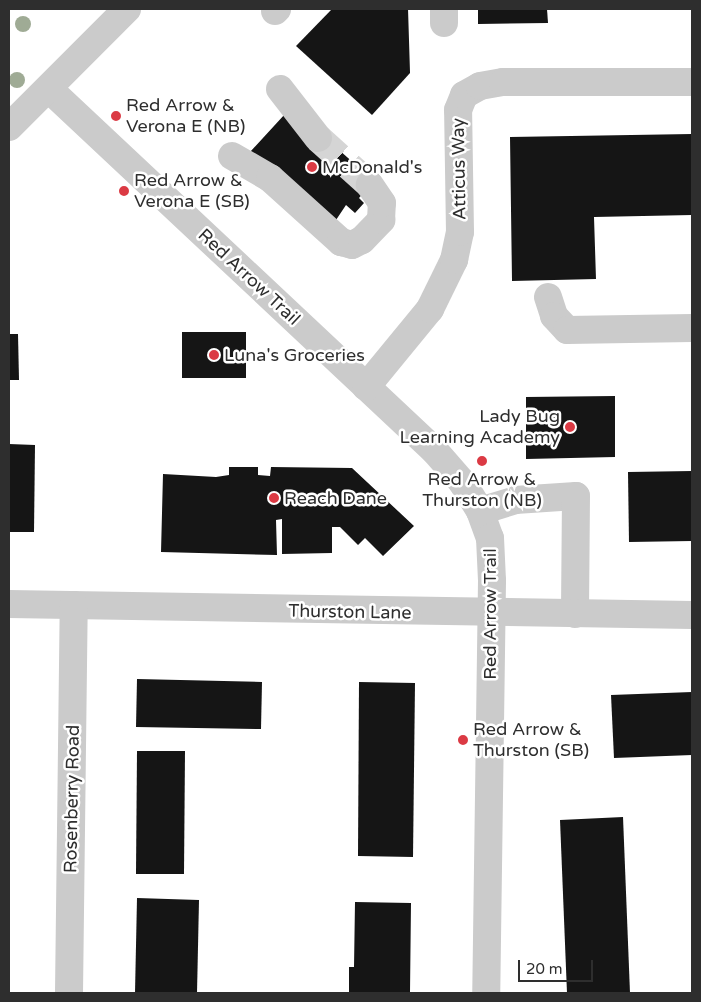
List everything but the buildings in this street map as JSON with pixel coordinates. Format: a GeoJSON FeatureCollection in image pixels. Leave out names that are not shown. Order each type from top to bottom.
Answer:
{"type":"FeatureCollection","features":[{"type":"Feature","properties":{"kind":"street"},"geometry":{"type":"LineString","coordinates":[[9,127],[127,9]]}},
{"type":"Feature","properties":{"kind":"street","name":"Atticus Way"},"geometry":{"type":"LineString","coordinates":[[366,387],[430,309],[454,260],[460,232],[458,110],[464,96],[480,86],[503,82],[692,82]]}},
{"type":"Feature","properties":{"kind":"street","name":"Red Arrow Trail"},"geometry":{"type":"LineString","coordinates":[[49,88],[434,450],[480,511],[490,538],[492,612],[486,993]]}},
{"type":"Feature","properties":{"kind":"street"},"geometry":{"type":"LineString","coordinates":[[280,89],[318,138]]}},
{"type":"Feature","properties":{"kind":"street"},"geometry":{"type":"LineString","coordinates":[[232,156],[270,178],[346,244],[362,240],[381,220],[382,203],[370,185]]}},
{"type":"Feature","properties":{"kind":"street"},"geometry":{"type":"LineString","coordinates":[[548,297],[554,316],[567,330],[692,328]]}},
{"type":"Feature","properties":{"kind":"street"},"geometry":{"type":"LineString","coordinates":[[480,511],[515,500],[576,496],[575,614]]}},
{"type":"Feature","properties":{"kind":"street","name":"Thurston Lane"},"geometry":{"type":"LineString","coordinates":[[9,604],[692,615]]}},
{"type":"Feature","properties":{"kind":"street","name":"Rosenberry Road"},"geometry":{"type":"LineString","coordinates":[[69,993],[74,604]]}},
{"type":"Feature","properties":{"kind":"tunnel"},"geometry":{"type":"LineString","coordinates":[[318,138],[370,185]]}},
{"type":"Feature","properties":{"kind":"place","name":"Red Arrow & Verona E (NB)"},"geometry":{"type":"Point","coordinates":[116,116]}},
{"type":"Feature","properties":{"kind":"place","name":"McDonald's"},"geometry":{"type":"Point","coordinates":[312,167]}},
{"type":"Feature","properties":{"kind":"place","name":"Red Arrow & Verona E (SB)"},"geometry":{"type":"Point","coordinates":[124,191]}},
{"type":"Feature","properties":{"kind":"place","name":"Luna's Groceries"},"geometry":{"type":"Point","coordinates":[214,355]}},
{"type":"Feature","properties":{"kind":"place","name":"Lady Bug Learning Academy"},"geometry":{"type":"Point","coordinates":[570,427]}},
{"type":"Feature","properties":{"kind":"place","name":"Red Arrow & Thurston (NB)"},"geometry":{"type":"Point","coordinates":[482,461]}},
{"type":"Feature","properties":{"kind":"place","name":"Reach Dane"},"geometry":{"type":"Point","coordinates":[274,498]}},
{"type":"Feature","properties":{"kind":"place","name":"Red Arrow & Thurston (SB)"},"geometry":{"type":"Point","coordinates":[463,740]}}]}
